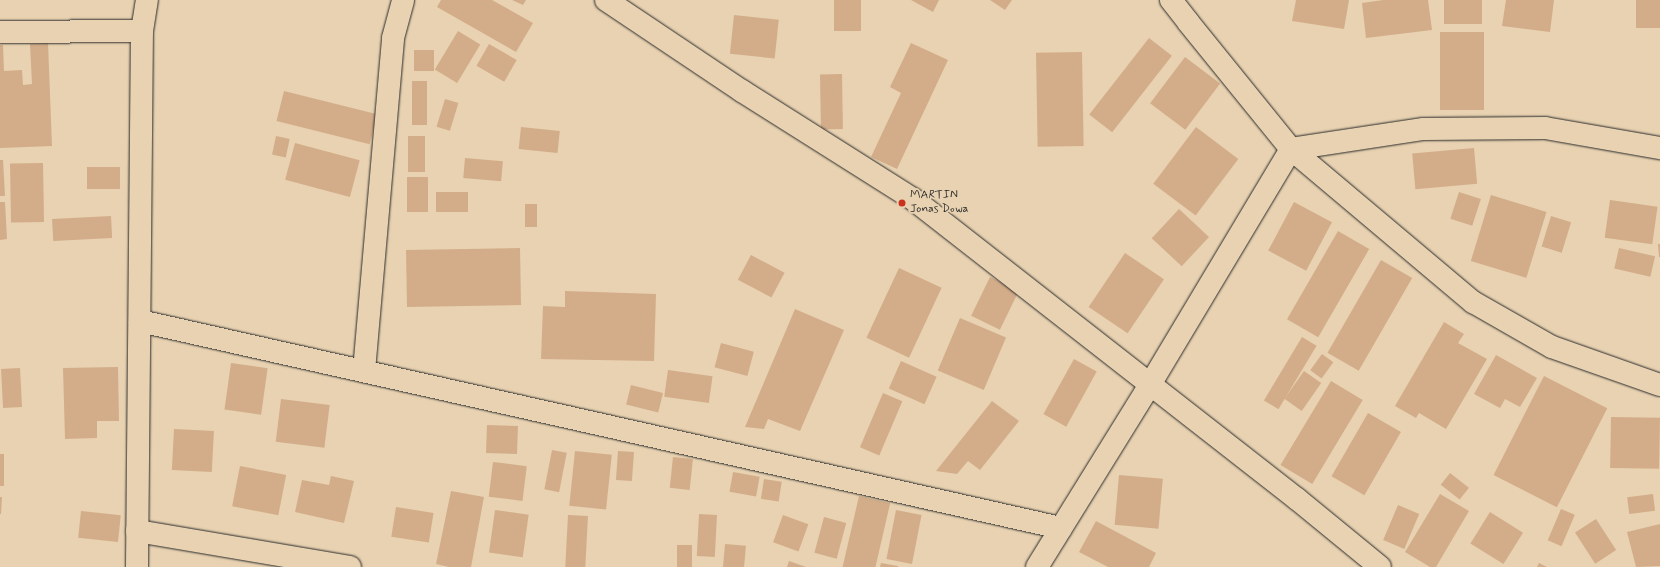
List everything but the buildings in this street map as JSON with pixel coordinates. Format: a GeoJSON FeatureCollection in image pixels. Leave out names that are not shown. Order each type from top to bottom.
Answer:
{"type":"FeatureCollection","features":[{"type":"Feature","properties":{"kind":"street"},"geometry":{"type":"LineString","coordinates":[[137,567],[142,32],[147,0]]}},
{"type":"Feature","properties":{"kind":"street"},"geometry":{"type":"LineString","coordinates":[[364,371],[393,38],[403,0]]}},
{"type":"Feature","properties":{"kind":"street"},"geometry":{"type":"LineString","coordinates":[[606,0],[742,91],[913,199],[1297,498],[1380,567]]}},
{"type":"Feature","properties":{"kind":"street"},"geometry":{"type":"LineString","coordinates":[[1171,0],[1291,149],[1473,302],[1552,347],[1660,385]]}},
{"type":"Feature","properties":{"kind":"street"},"geometry":{"type":"LineString","coordinates":[[0,32],[142,32]]}},
{"type":"Feature","properties":{"kind":"street"},"geometry":{"type":"LineString","coordinates":[[1291,149],[1432,129],[1545,128],[1660,148]]}},
{"type":"Feature","properties":{"kind":"street"},"geometry":{"type":"LineString","coordinates":[[1037,567],[1151,383],[1291,149]]}},
{"type":"Feature","properties":{"kind":"street"},"geometry":{"type":"LineString","coordinates":[[140,321],[1061,528]]}},
{"type":"Feature","properties":{"kind":"street"},"geometry":{"type":"LineString","coordinates":[[137,531],[350,567]]}},
{"type":"Feature","properties":{"kind":"place","name":"MARTIN Jonas Dowa"},"geometry":{"type":"Point","coordinates":[902,203]}}]}
